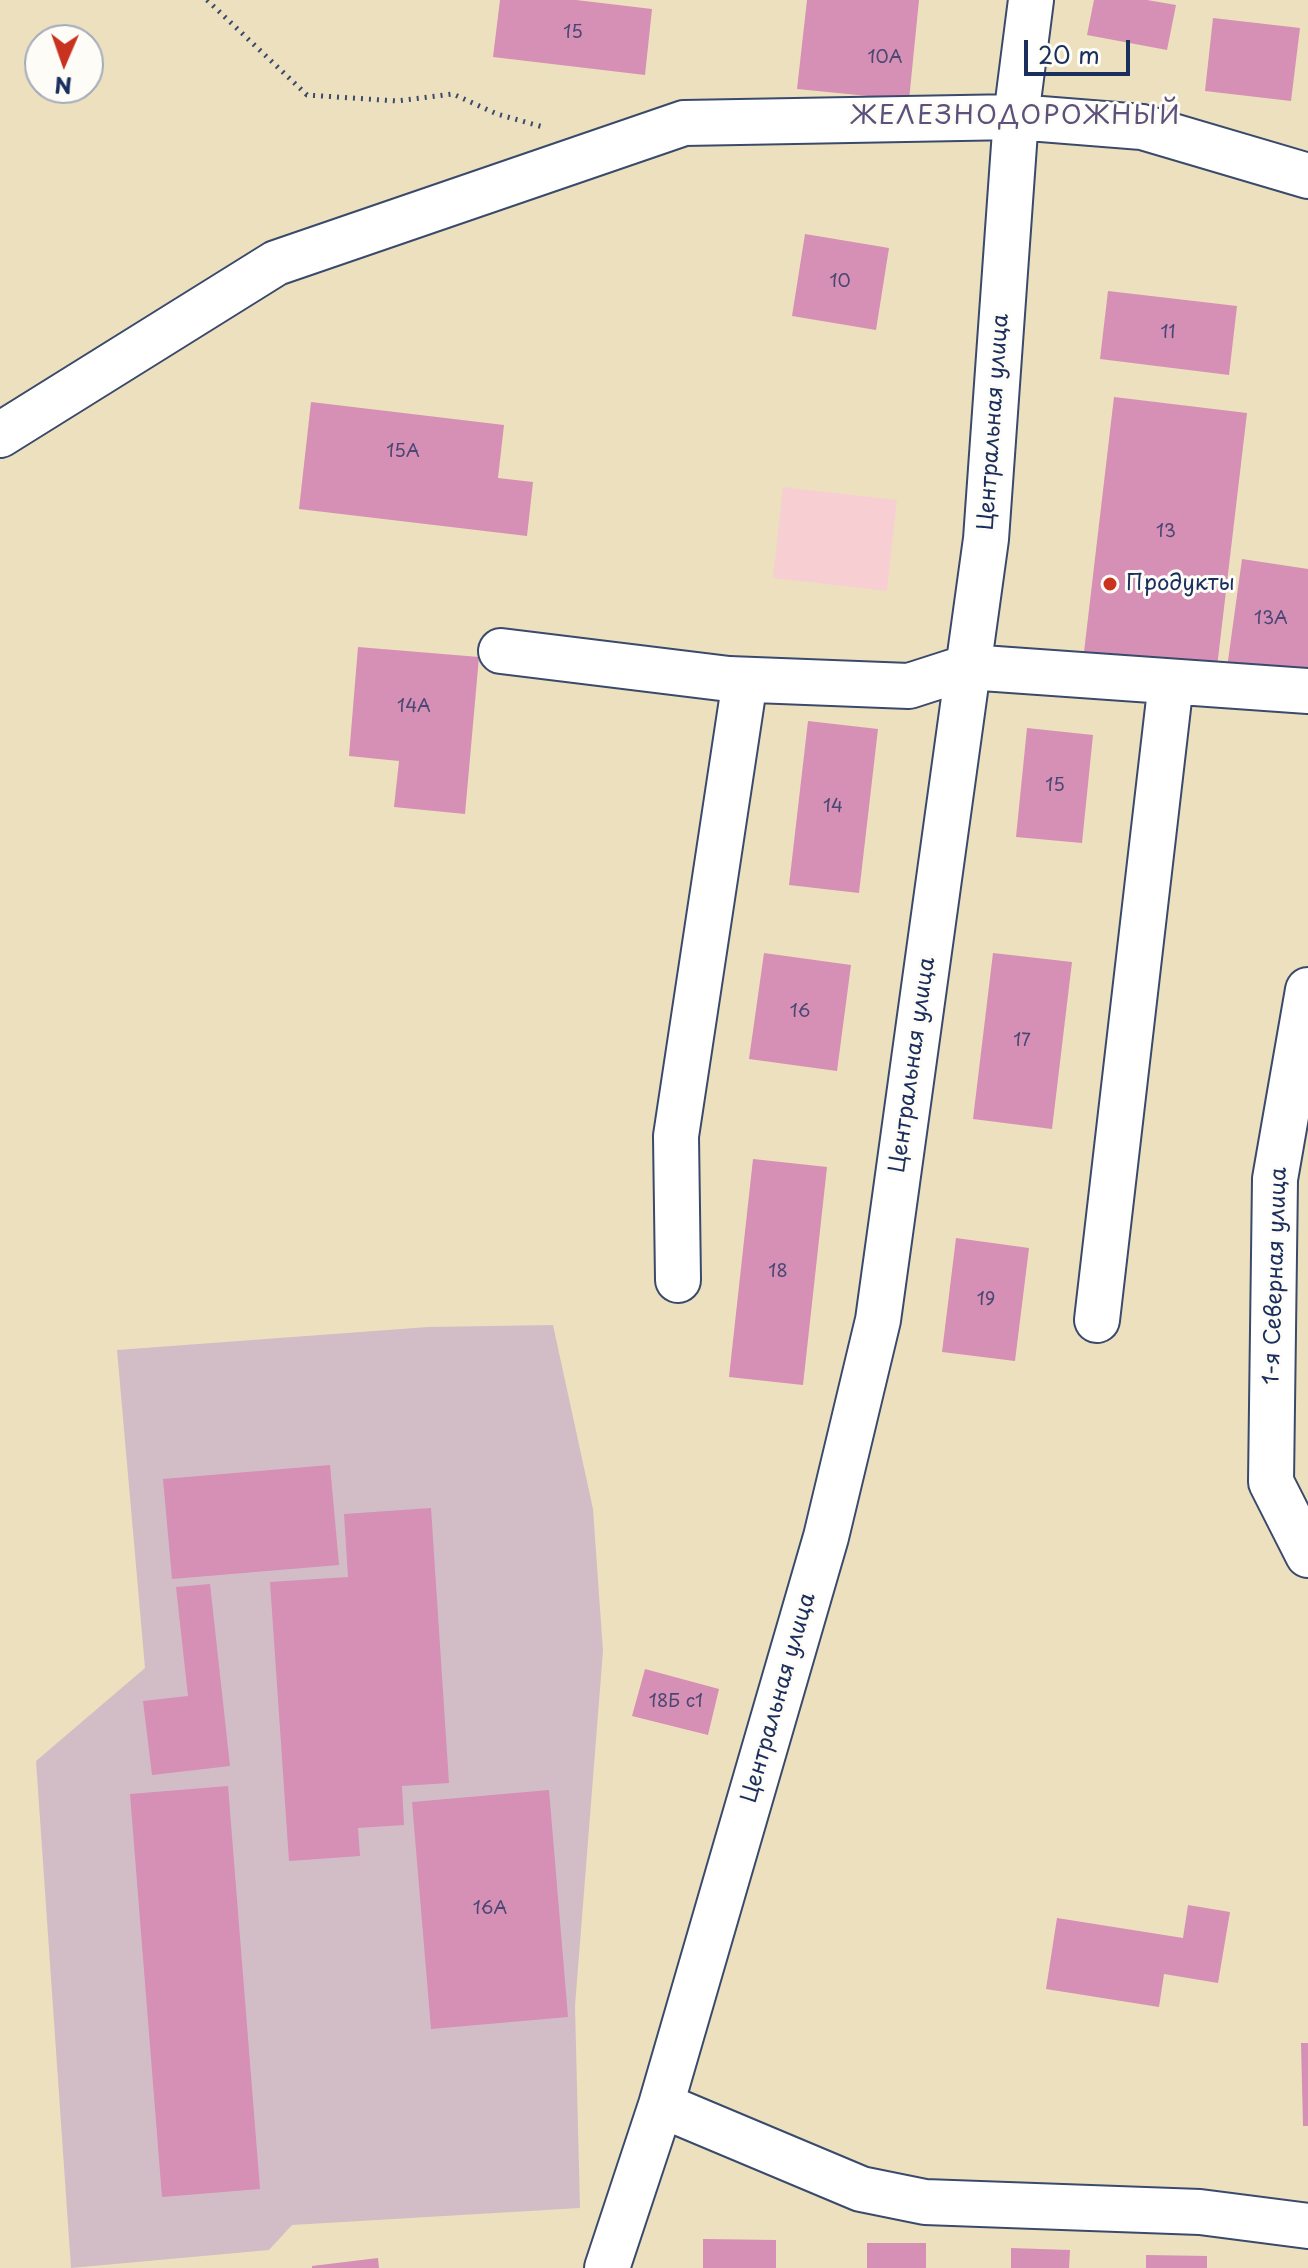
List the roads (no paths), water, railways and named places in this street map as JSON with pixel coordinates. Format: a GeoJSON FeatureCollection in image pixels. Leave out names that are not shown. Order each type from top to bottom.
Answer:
{"type":"FeatureCollection","features":[{"type":"Feature","properties":{"kind":"street","name":"Центральная улица"},"geometry":{"type":"LineString","coordinates":[[607,2268],[661,2105],[826,1537],[878,1320],[986,539],[1016,117],[1031,0]]}},
{"type":"Feature","properties":{"kind":"street"},"geometry":{"type":"LineString","coordinates":[[0,435],[276,263],[684,123],[1016,117],[1142,127],[1308,176]]}},
{"type":"Feature","properties":{"kind":"street"},"geometry":{"type":"LineString","coordinates":[[501,651],[745,680],[909,686],[968,667],[1308,691]]}},
{"type":"Feature","properties":{"kind":"street"},"geometry":{"type":"LineString","coordinates":[[678,1280],[676,1136],[745,680]]}},
{"type":"Feature","properties":{"kind":"street"},"geometry":{"type":"LineString","coordinates":[[1097,1320],[1171,682]]}},
{"type":"Feature","properties":{"kind":"street","name":"1-я Северная улица"},"geometry":{"type":"LineString","coordinates":[[1308,990],[1275,1179],[1271,1482],[1308,1555]]}},
{"type":"Feature","properties":{"kind":"street"},"geometry":{"type":"LineString","coordinates":[[661,2105],[861,2189],[925,2202],[1200,2212],[1308,2226]]}},
{"type":"Feature","properties":{"kind":"place","name":"Продукты"},"geometry":{"type":"Point","coordinates":[1110,584]}},
{"type":"Feature","properties":{"kind":"district","name":"ЖЕЛЕЗНОДОРОЖНЫЙ"},"geometry":{"type":"Point","coordinates":[1016,117]}}]}
